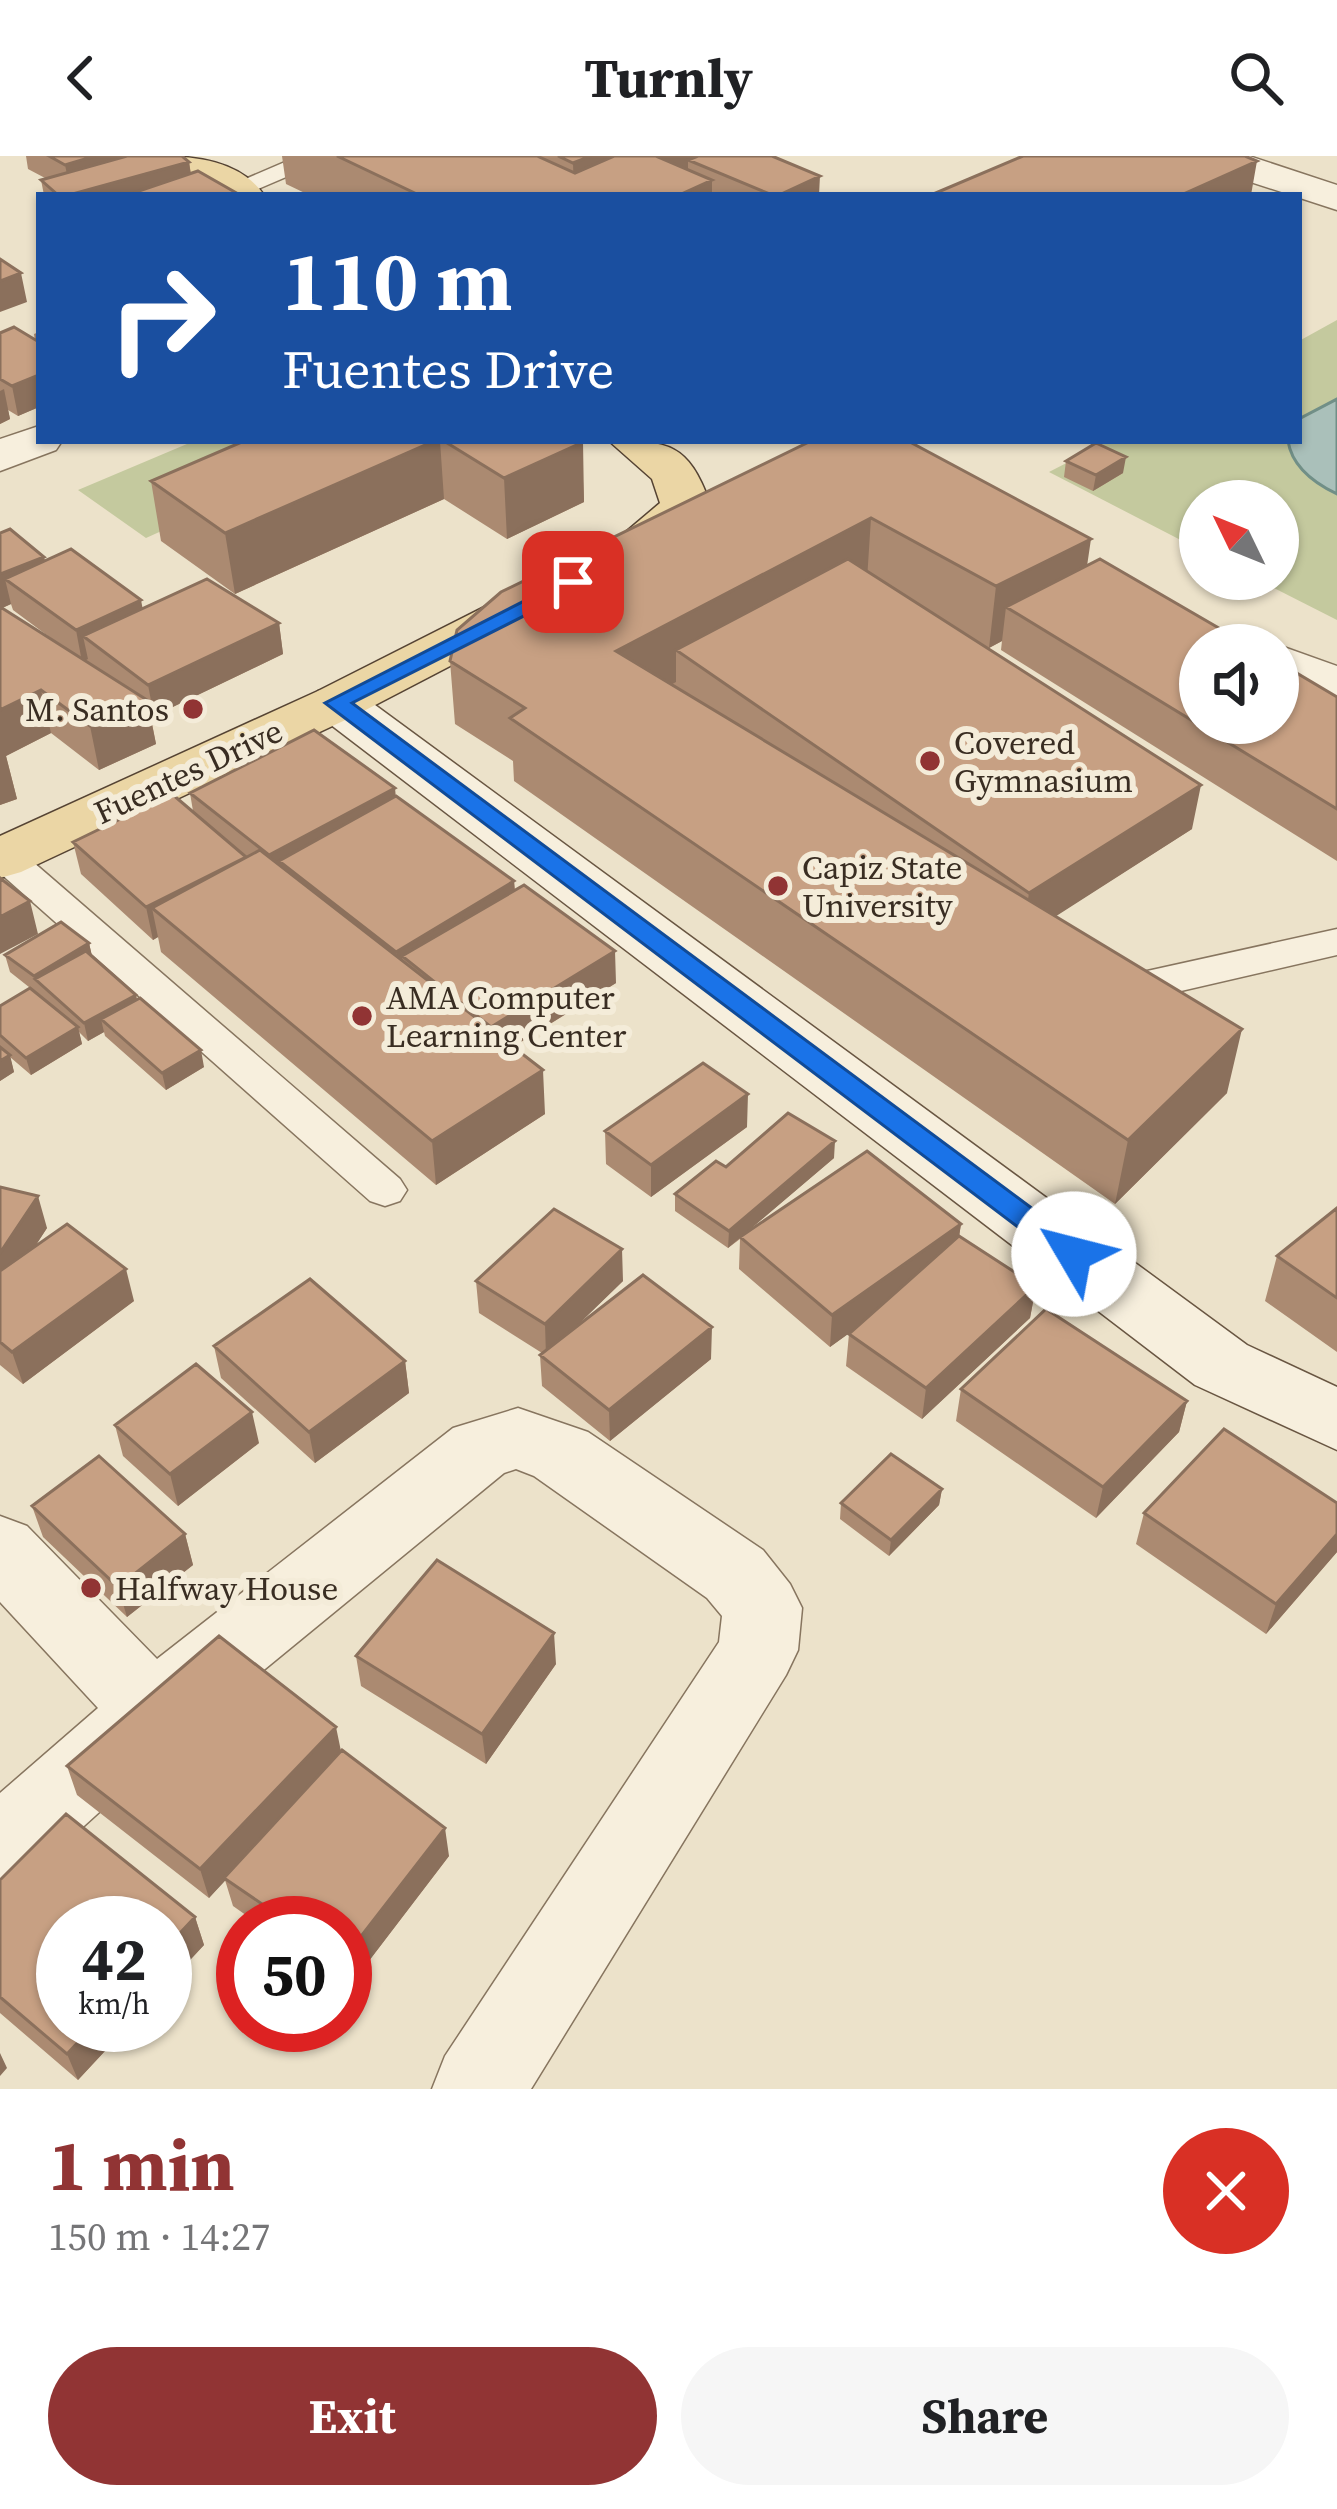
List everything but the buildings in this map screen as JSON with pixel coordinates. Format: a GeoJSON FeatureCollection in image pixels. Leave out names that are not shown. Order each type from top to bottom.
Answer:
{"type":"FeatureCollection","features":[{"type":"Feature","properties":{"kind":"main road"},"geometry":{"type":"LineString","coordinates":[[188,158],[240,192]]}},
{"type":"Feature","properties":{"kind":"main road","name":"Fuentes Drive"},"geometry":{"type":"LineString","coordinates":[[3,858],[337,703],[642,546],[672,523],[680,477]]}},
{"type":"Feature","properties":{"kind":"street"},"geometry":{"type":"LineString","coordinates":[[1209,156],[1337,200]]}},
{"type":"Feature","properties":{"kind":"street"},"geometry":{"type":"LineString","coordinates":[[1302,218],[1337,200]]}},
{"type":"Feature","properties":{"kind":"street"},"geometry":{"type":"LineString","coordinates":[[0,457],[36,441]]}},
{"type":"Feature","properties":{"kind":"street"},"geometry":{"type":"LineString","coordinates":[[1299,670],[1337,686]]}},
{"type":"Feature","properties":{"kind":"street"},"geometry":{"type":"LineString","coordinates":[[337,703],[1221,1365],[1337,1420]]}},
{"type":"Feature","properties":{"kind":"street"},"geometry":{"type":"LineString","coordinates":[[0,1847],[153,1711],[478,1450],[518,1438],[561,1454],[735,1574],[762,1608],[758,1650],[478,2089]]}},
{"type":"Feature","properties":{"kind":"street"},"geometry":{"type":"LineString","coordinates":[[0,1549],[153,1711]]}},
{"type":"Feature","properties":{"kind":"lane"},"geometry":{"type":"LineString","coordinates":[[240,192],[322,156]]}},
{"type":"Feature","properties":{"kind":"lane"},"geometry":{"type":"LineString","coordinates":[[3,858],[385,1190]]}},
{"type":"Feature","properties":{"kind":"lane"},"geometry":{"type":"LineString","coordinates":[[1071,979],[1129,989],[1337,942]]}},
{"type":"Feature","properties":{"kind":"green space"},"geometry":{"type":"Polygon","coordinates":[[[1337,320],[1337,620],[1297,600],[1299,480],[1179,480],[1179,539],[1049,472],[1103,444],[1302,444],[1302,339],[1337,320]]]}},
{"type":"Feature","properties":{"kind":"green space"},"geometry":{"type":"Polygon","coordinates":[[[187,444],[296,444],[279,478],[146,538],[78,490],[187,444]]]}},
{"type":"Feature","properties":{"kind":"water"},"geometry":{"type":"Polygon","coordinates":[[[1337,399],[1337,494],[1305,473],[1294,459],[1289,444],[1302,444],[1302,417],[1337,399]]]}},
{"type":"Feature","properties":{"kind":"place","name":"M. Santos"},"geometry":{"type":"Point","coordinates":[193,709]}},
{"type":"Feature","properties":{"kind":"place","name":"Covered Gymnasium"},"geometry":{"type":"Point","coordinates":[930,761]}},
{"type":"Feature","properties":{"kind":"place","name":"Capiz State University"},"geometry":{"type":"Point","coordinates":[778,886]}},
{"type":"Feature","properties":{"kind":"place","name":"AMA Computer Learning Center"},"geometry":{"type":"Point","coordinates":[362,1016]}},
{"type":"Feature","properties":{"kind":"place","name":"Halfway House"},"geometry":{"type":"Point","coordinates":[91,1588]}},
{"type":"Feature","properties":{"kind":"route"},"geometry":{"type":"LineString","coordinates":[[573,582],[337,703],[1074,1254]]}}]}
